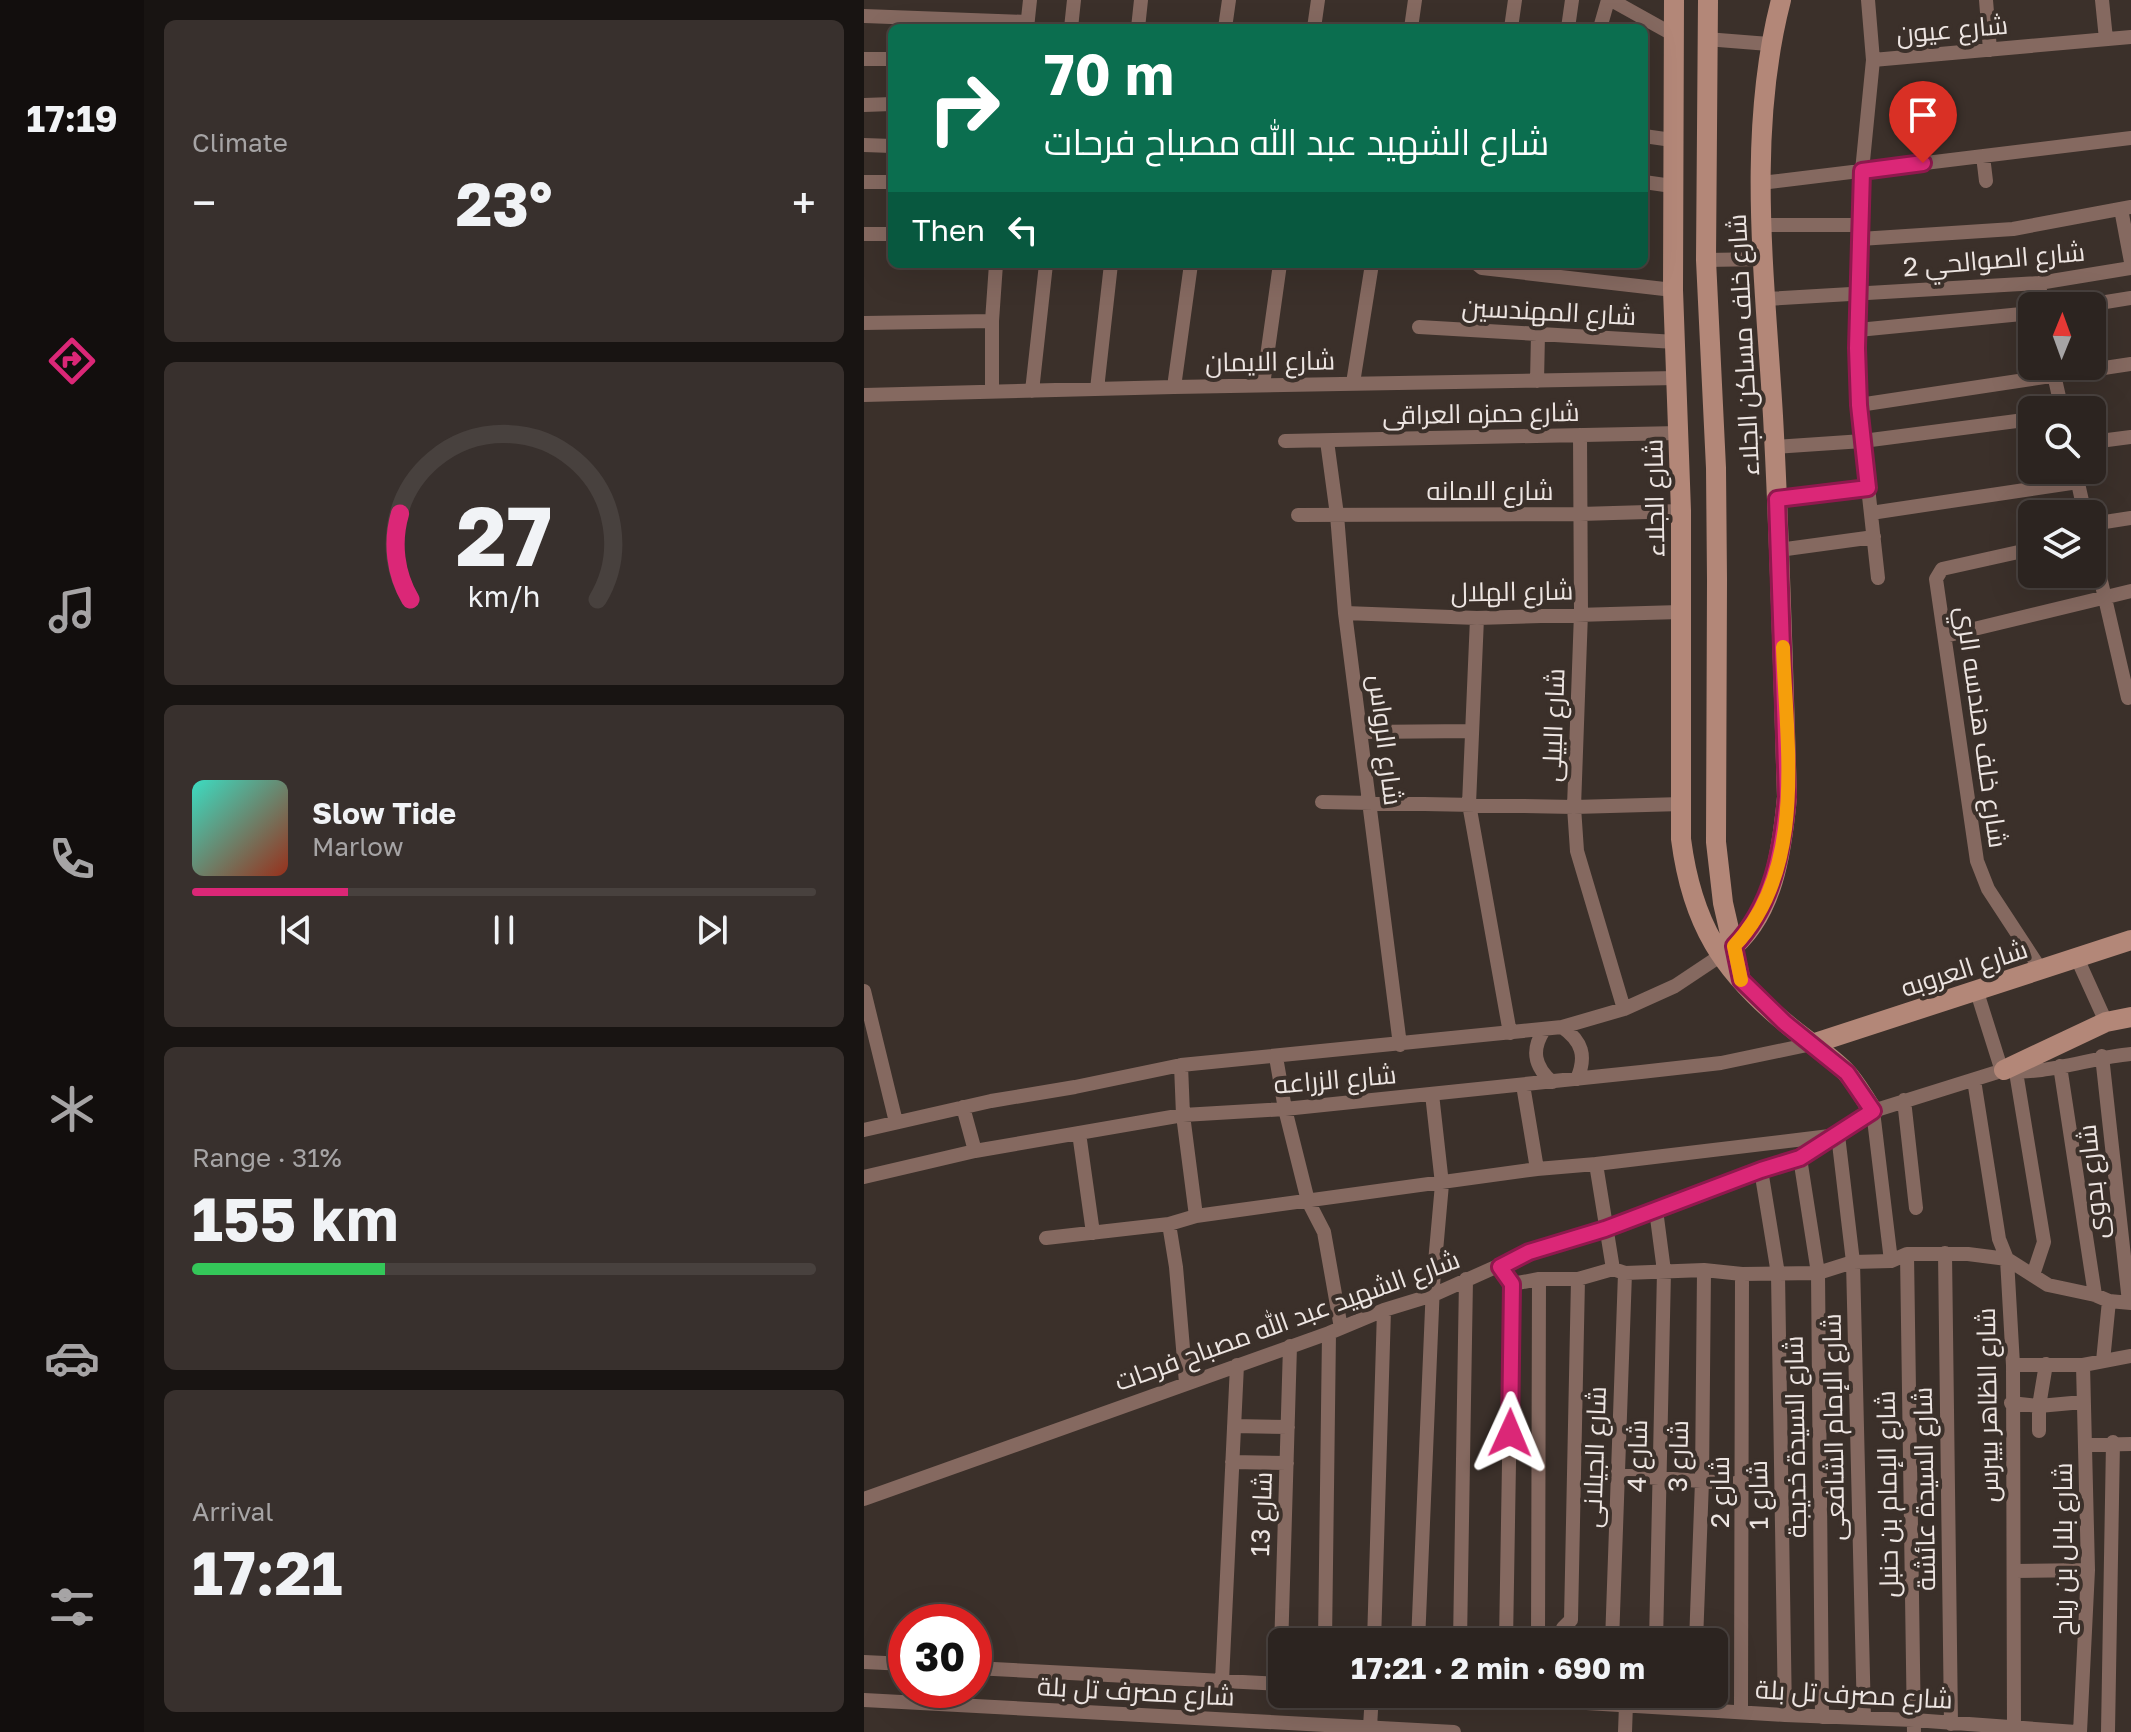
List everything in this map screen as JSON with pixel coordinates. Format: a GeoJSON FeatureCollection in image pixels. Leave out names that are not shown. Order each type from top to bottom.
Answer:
{"type":"FeatureCollection","features":[{"type":"Feature","properties":{"kind":"street"},"geometry":{"type":"LineString","coordinates":[[1027,24],[1030,0]]}},
{"type":"Feature","properties":{"kind":"street"},"geometry":{"type":"LineString","coordinates":[[1071,24],[1074,0]]}},
{"type":"Feature","properties":{"kind":"street"},"geometry":{"type":"LineString","coordinates":[[1138,24],[1141,0]]}},
{"type":"Feature","properties":{"kind":"street"},"geometry":{"type":"LineString","coordinates":[[1226,24],[1229,0]]}},
{"type":"Feature","properties":{"kind":"street"},"geometry":{"type":"LineString","coordinates":[[1315,24],[1318,0]]}},
{"type":"Feature","properties":{"kind":"street"},"geometry":{"type":"LineString","coordinates":[[1412,24],[1415,0]]}},
{"type":"Feature","properties":{"kind":"street"},"geometry":{"type":"LineString","coordinates":[[1512,24],[1515,0]]}},
{"type":"Feature","properties":{"kind":"street"},"geometry":{"type":"LineString","coordinates":[[1569,24],[1572,0]]}},
{"type":"Feature","properties":{"kind":"street"},"geometry":{"type":"LineString","coordinates":[[1601,24],[1610,0],[1674,35]]}},
{"type":"Feature","properties":{"kind":"street","name":"شارع الجلاء"},"geometry":{"type":"LineString","coordinates":[[1674,0],[1673,290],[1681,511],[1681,839],[1685,867],[1702,925],[1727,951],[1741,980],[1785,1023],[1847,1073],[1873,1111]]}},
{"type":"Feature","properties":{"kind":"street","name":"شارع الجلاء"},"geometry":{"type":"LineString","coordinates":[[1708,0],[1706,260],[1716,468],[1716,842],[1727,951]]}},
{"type":"Feature","properties":{"kind":"street","name":"شارع خلف مساكن الجلاء"},"geometry":{"type":"LineString","coordinates":[[1727,951],[1747,933],[1762,908],[1777,866],[1787,797],[1775,447],[1761,183],[1764,78],[1781,0]]}},
{"type":"Feature","properties":{"kind":"street"},"geometry":{"type":"LineString","coordinates":[[1868,0],[1873,60],[1862,171],[1859,405],[1878,578]]}},
{"type":"Feature","properties":{"kind":"street"},"geometry":{"type":"LineString","coordinates":[[1986,0],[1990,50]]}},
{"type":"Feature","properties":{"kind":"street"},"geometry":{"type":"LineString","coordinates":[[2102,0],[2106,39]]}},
{"type":"Feature","properties":{"kind":"street"},"geometry":{"type":"LineString","coordinates":[[864,16],[1009,24]]}},
{"type":"Feature","properties":{"kind":"street","name":"شارع عيون"},"geometry":{"type":"LineString","coordinates":[[1873,60],[2131,37]]}},
{"type":"Feature","properties":{"kind":"street"},"geometry":{"type":"LineString","coordinates":[[1706,39],[1769,44]]}},
{"type":"Feature","properties":{"kind":"street"},"geometry":{"type":"LineString","coordinates":[[864,59],[888,59]]}},
{"type":"Feature","properties":{"kind":"street"},"geometry":{"type":"LineString","coordinates":[[864,105],[888,104]]}},
{"type":"Feature","properties":{"kind":"street"},"geometry":{"type":"LineString","coordinates":[[1648,137],[1672,140]]}},
{"type":"Feature","properties":{"kind":"street"},"geometry":{"type":"LineString","coordinates":[[1761,183],[2131,138]]}},
{"type":"Feature","properties":{"kind":"street"},"geometry":{"type":"LineString","coordinates":[[864,145],[888,146]]}},
{"type":"Feature","properties":{"kind":"street"},"geometry":{"type":"LineString","coordinates":[[1983,156],[1986,181]]}},
{"type":"Feature","properties":{"kind":"street"},"geometry":{"type":"LineString","coordinates":[[864,182],[888,182]]}},
{"type":"Feature","properties":{"kind":"street"},"geometry":{"type":"LineString","coordinates":[[1648,183],[1672,186]]}},
{"type":"Feature","properties":{"kind":"street"},"geometry":{"type":"LineString","coordinates":[[1762,225],[1860,232],[2013,229],[2126,208],[2131,262]]}},
{"type":"Feature","properties":{"kind":"street"},"geometry":{"type":"LineString","coordinates":[[864,234],[888,234]]}},
{"type":"Feature","properties":{"kind":"street"},"geometry":{"type":"LineString","coordinates":[[1706,260],[1764,259]]}},
{"type":"Feature","properties":{"kind":"street"},"geometry":{"type":"LineString","coordinates":[[992,392],[996,268]]}},
{"type":"Feature","properties":{"kind":"street"},"geometry":{"type":"LineString","coordinates":[[1032,391],[1046,268]]}},
{"type":"Feature","properties":{"kind":"street"},"geometry":{"type":"LineString","coordinates":[[1097,389],[1111,268]]}},
{"type":"Feature","properties":{"kind":"street"},"geometry":{"type":"LineString","coordinates":[[1174,387],[1190,268]]}},
{"type":"Feature","properties":{"kind":"street"},"geometry":{"type":"LineString","coordinates":[[1263,385],[1279,268]]}},
{"type":"Feature","properties":{"kind":"street"},"geometry":{"type":"LineString","coordinates":[[1353,383],[1371,268]]}},
{"type":"Feature","properties":{"kind":"street"},"geometry":{"type":"LineString","coordinates":[[1482,268],[1673,290]]}},
{"type":"Feature","properties":{"kind":"street","name":"شارع الصوالحي 2"},"geometry":{"type":"LineString","coordinates":[[1766,299],[2039,283],[2131,268]]}},
{"type":"Feature","properties":{"kind":"street"},"geometry":{"type":"LineString","coordinates":[[2039,283],[2040,292]]}},
{"type":"Feature","properties":{"kind":"street"},"geometry":{"type":"LineString","coordinates":[[2106,302],[2131,298]]}},
{"type":"Feature","properties":{"kind":"street"},"geometry":{"type":"LineString","coordinates":[[1858,330],[2018,314]]}},
{"type":"Feature","properties":{"kind":"street"},"geometry":{"type":"LineString","coordinates":[[864,323],[992,321]]}},
{"type":"Feature","properties":{"kind":"street","name":"شارع المهندسين"},"geometry":{"type":"LineString","coordinates":[[1419,327],[1676,342]]}},
{"type":"Feature","properties":{"kind":"street"},"geometry":{"type":"LineString","coordinates":[[1537,381],[1538,334]]}},
{"type":"Feature","properties":{"kind":"street"},"geometry":{"type":"LineString","coordinates":[[2106,366],[2131,364]]}},
{"type":"Feature","properties":{"kind":"street"},"geometry":{"type":"LineString","coordinates":[[1859,405],[2018,377]]}},
{"type":"Feature","properties":{"kind":"street","name":"شارع الايمان"},"geometry":{"type":"LineString","coordinates":[[864,395],[1677,378]]}},
{"type":"Feature","properties":{"kind":"street"},"geometry":{"type":"LineString","coordinates":[[1775,447],[1863,441],[2018,421]]}},
{"type":"Feature","properties":{"kind":"street","name":"شارع حمزه العراقى"},"geometry":{"type":"LineString","coordinates":[[1285,441],[1679,433]]}},
{"type":"Feature","properties":{"kind":"street","name":"شارع البيلى"},"geometry":{"type":"LineString","coordinates":[[1580,435],[1581,613],[1574,807],[1577,851],[1624,1009]]}},
{"type":"Feature","properties":{"kind":"street"},"geometry":{"type":"LineString","coordinates":[[2106,440],[2131,437]]}},
{"type":"Feature","properties":{"kind":"street","name":"شارع الرواس"},"geometry":{"type":"LineString","coordinates":[[1327,441],[1345,613],[1400,1045]]}},
{"type":"Feature","properties":{"kind":"street"},"geometry":{"type":"LineString","coordinates":[[1871,513],[2032,484]]}},
{"type":"Feature","properties":{"kind":"street"},"geometry":{"type":"LineString","coordinates":[[1777,499],[1868,488]]}},
{"type":"Feature","properties":{"kind":"street","name":"شارع الامانه"},"geometry":{"type":"LineString","coordinates":[[1298,515],[1681,511]]}},
{"type":"Feature","properties":{"kind":"street"},"geometry":{"type":"LineString","coordinates":[[2106,522],[2131,518]]}},
{"type":"Feature","properties":{"kind":"street"},"geometry":{"type":"LineString","coordinates":[[1779,550],[1874,537]]}},
{"type":"Feature","properties":{"kind":"street","name":"شارع خلف هندسه الري"},"geometry":{"type":"LineString","coordinates":[[2018,552],[1942,569],[1936,579],[1977,861],[1982,876],[2041,970]]}},
{"type":"Feature","properties":{"kind":"street"},"geometry":{"type":"LineString","coordinates":[[1681,579],[1689,587],[1699,590],[1717,580]]}},
{"type":"Feature","properties":{"kind":"street"},"geometry":{"type":"LineString","coordinates":[[2103,588],[2126,668],[2128,698]]}},
{"type":"Feature","properties":{"kind":"street"},"geometry":{"type":"LineString","coordinates":[[1945,636],[2131,591]]}},
{"type":"Feature","properties":{"kind":"street","name":"شارع الهلال"},"geometry":{"type":"LineString","coordinates":[[1345,613],[1477,618],[1680,612]]}},
{"type":"Feature","properties":{"kind":"street"},"geometry":{"type":"LineString","coordinates":[[1477,618],[1469,804],[1510,1033]]}},
{"type":"Feature","properties":{"kind":"street"},"geometry":{"type":"LineString","coordinates":[[1681,651],[1699,641],[1709,643],[1717,651]]}},
{"type":"Feature","properties":{"kind":"street"},"geometry":{"type":"LineString","coordinates":[[1362,732],[1472,731]]}},
{"type":"Feature","properties":{"kind":"street"},"geometry":{"type":"LineString","coordinates":[[1322,802],[1574,807],[1682,804]]}},
{"type":"Feature","properties":{"kind":"street","name":"شارع العروبه"},"geometry":{"type":"LineString","coordinates":[[1812,1044],[2131,940]]}},
{"type":"Feature","properties":{"kind":"street","name":"شارع الزراعه"},"geometry":{"type":"LineString","coordinates":[[864,1130],[963,1107],[1181,1065],[1562,1027],[1624,1009],[1675,986],[1727,951]]}},
{"type":"Feature","properties":{"kind":"street"},"geometry":{"type":"LineString","coordinates":[[2077,958],[2106,1022]]}},
{"type":"Feature","properties":{"kind":"street"},"geometry":{"type":"LineString","coordinates":[[864,991],[896,1122]]}},
{"type":"Feature","properties":{"kind":"street"},"geometry":{"type":"LineString","coordinates":[[1977,992],[2000,1065],[2010,1071],[2044,1242],[2033,1275]]}},
{"type":"Feature","properties":{"kind":"street"},"geometry":{"type":"LineString","coordinates":[[2010,1071],[2106,1022],[2131,1017]]}},
{"type":"Feature","properties":{"kind":"street"},"geometry":{"type":"LineString","coordinates":[[1562,1027],[1575,1036],[1582,1049],[1583,1065],[1577,1079]]}},
{"type":"Feature","properties":{"kind":"street"},"geometry":{"type":"LineString","coordinates":[[1544,1030],[1536,1043],[1535,1058],[1540,1072],[1552,1082]]}},
{"type":"Feature","properties":{"kind":"street","name":"شارع الزراعه"},"geometry":{"type":"LineString","coordinates":[[864,1177],[975,1151],[1183,1115],[1285,1109],[1721,1063],[1812,1044]]}},
{"type":"Feature","properties":{"kind":"street","name":"شارع الشهيد عبد الله مصباح فرحات"},"geometry":{"type":"LineString","coordinates":[[864,1499],[1335,1331],[1384,1310],[1433,1295],[1529,1252],[1605,1229],[1800,1158],[1873,1111],[1904,1100],[2010,1071],[2131,1054]]}},
{"type":"Feature","properties":{"kind":"street","name":"شارع بدوى"},"geometry":{"type":"LineString","coordinates":[[2102,1056],[2130,1302]]}},
{"type":"Feature","properties":{"kind":"street"},"geometry":{"type":"LineString","coordinates":[[1276,1057],[1285,1109],[1308,1201],[1324,1232],[1335,1331],[1325,1628]]}},
{"type":"Feature","properties":{"kind":"street"},"geometry":{"type":"LineString","coordinates":[[1181,1065],[1183,1115],[1196,1216]]}},
{"type":"Feature","properties":{"kind":"street"},"geometry":{"type":"LineString","coordinates":[[2060,1066],[2102,1298],[2103,1361]]}},
{"type":"Feature","properties":{"kind":"street","name":"شارع الظاهر بيبرس"},"geometry":{"type":"LineString","coordinates":[[1974,1080],[1999,1239],[2007,1259],[2013,1365],[2014,1729]]}},
{"type":"Feature","properties":{"kind":"street"},"geometry":{"type":"LineString","coordinates":[[1523,1085],[1537,1169]]}},
{"type":"Feature","properties":{"kind":"street"},"geometry":{"type":"LineString","coordinates":[[1419,1628],[1433,1295],[1442,1184],[1432,1094]]}},
{"type":"Feature","properties":{"kind":"street"},"geometry":{"type":"LineString","coordinates":[[1904,1100],[1916,1208]]}},
{"type":"Feature","properties":{"kind":"street"},"geometry":{"type":"LineString","coordinates":[[963,1107],[975,1151]]}},
{"type":"Feature","properties":{"kind":"street"},"geometry":{"type":"LineString","coordinates":[[1873,1111],[1891,1261]]}},
{"type":"Feature","properties":{"kind":"street"},"geometry":{"type":"LineString","coordinates":[[1079,1133],[1093,1233]]}},
{"type":"Feature","properties":{"kind":"street"},"geometry":{"type":"LineString","coordinates":[[1046,1238],[1169,1224],[1196,1216],[1537,1169],[1838,1135]]}},
{"type":"Feature","properties":{"kind":"street","name":"شارع الإمام الشافعى"},"geometry":{"type":"LineString","coordinates":[[1838,1135],[1853,1262],[1866,1723]]}},
{"type":"Feature","properties":{"kind":"street","name":"شارع السيدة خديجة"},"geometry":{"type":"LineString","coordinates":[[1800,1158],[1818,1273],[1822,1717]]}},
{"type":"Feature","properties":{"kind":"street","name":"شارع الجيلانى"},"geometry":{"type":"LineString","coordinates":[[1596,1164],[1605,1229],[1619,1271],[1612,1628]]}},
{"type":"Feature","properties":{"kind":"street","name":"شارع 1"},"geometry":{"type":"LineString","coordinates":[[1761,1170],[1778,1274],[1785,1715]]}},
{"type":"Feature","properties":{"kind":"street","name":"شارع 4"},"geometry":{"type":"LineString","coordinates":[[1656,1210],[1664,1271],[1656,1628]]}},
{"type":"Feature","properties":{"kind":"street"},"geometry":{"type":"LineString","coordinates":[[1169,1224],[1186,1383]]}},
{"type":"Feature","properties":{"kind":"street"},"geometry":{"type":"LineString","coordinates":[[1512,1284],[1539,1279],[1578,1279],[1619,1271],[1818,1273],[1853,1262],[1891,1261],[1907,1254],[1945,1253],[2007,1259],[2048,1285],[2130,1302]]}},
{"type":"Feature","properties":{"kind":"street","name":"شارع السيدة عائشة"},"geometry":{"type":"LineString","coordinates":[[1945,1253],[1951,1724]]}},
{"type":"Feature","properties":{"kind":"street","name":"شارع الإمام بن حنبل"},"geometry":{"type":"LineString","coordinates":[[1907,1254],[1914,1726]]}},
{"type":"Feature","properties":{"kind":"street"},"geometry":{"type":"LineString","coordinates":[[1500,1267],[1512,1284],[1506,1628]]}},
{"type":"Feature","properties":{"kind":"street","name":"شارع 3"},"geometry":{"type":"LineString","coordinates":[[1697,1628],[1702,1481],[1704,1270]]}},
{"type":"Feature","properties":{"kind":"street","name":"شارع 2"},"geometry":{"type":"LineString","coordinates":[[1741,1711],[1742,1274]]}},
{"type":"Feature","properties":{"kind":"street"},"geometry":{"type":"LineString","coordinates":[[1460,1628],[1466,1279]]}},
{"type":"Feature","properties":{"kind":"street"},"geometry":{"type":"LineString","coordinates":[[1538,1628],[1539,1279]]}},
{"type":"Feature","properties":{"kind":"street"},"geometry":{"type":"LineString","coordinates":[[1563,1628],[1571,1620],[1578,1279]]}},
{"type":"Feature","properties":{"kind":"street"},"geometry":{"type":"LineString","coordinates":[[1374,1628],[1384,1310]]}},
{"type":"Feature","properties":{"kind":"street","name":"شارع 13"},"geometry":{"type":"LineString","coordinates":[[1283,1628],[1290,1346]]}},
{"type":"Feature","properties":{"kind":"street"},"geometry":{"type":"LineString","coordinates":[[2013,1365],[2083,1365],[2131,1356]]}},
{"type":"Feature","properties":{"kind":"street"},"geometry":{"type":"LineString","coordinates":[[2039,1431],[2039,1406],[2046,1364]]}},
{"type":"Feature","properties":{"kind":"street"},"geometry":{"type":"LineString","coordinates":[[1222,1681],[1237,1365]]}},
{"type":"Feature","properties":{"kind":"street","name":"شارع بلال بن رباح"},"geometry":{"type":"LineString","coordinates":[[2078,1732],[2088,1570],[2083,1365]]}},
{"type":"Feature","properties":{"kind":"street"},"geometry":{"type":"LineString","coordinates":[[2011,1403],[2039,1406],[2083,1402]]}},
{"type":"Feature","properties":{"kind":"street"},"geometry":{"type":"LineString","coordinates":[[1234,1426],[1288,1427]]}},
{"type":"Feature","properties":{"kind":"street"},"geometry":{"type":"LineString","coordinates":[[2108,1732],[2113,1442]]}},
{"type":"Feature","properties":{"kind":"street"},"geometry":{"type":"LineString","coordinates":[[2086,1445],[2131,1444]]}},
{"type":"Feature","properties":{"kind":"street"},"geometry":{"type":"LineString","coordinates":[[1232,1462],[1287,1463]]}},
{"type":"Feature","properties":{"kind":"street"},"geometry":{"type":"LineString","coordinates":[[1617,1475],[1743,1484]]}},
{"type":"Feature","properties":{"kind":"street"},"geometry":{"type":"LineString","coordinates":[[2015,1571],[2088,1570]]}},
{"type":"Feature","properties":{"kind":"street"},"geometry":{"type":"LineString","coordinates":[[864,1662],[888,1663]]}},
{"type":"Feature","properties":{"kind":"street","name":"شارع مصرف تل بلة"},"geometry":{"type":"LineString","coordinates":[[992,1669],[1268,1683]]}},
{"type":"Feature","properties":{"kind":"street","name":"شارع مصرف تل بلة"},"geometry":{"type":"LineString","coordinates":[[864,1700],[1454,1732]]}},
{"type":"Feature","properties":{"kind":"street"},"geometry":{"type":"LineString","coordinates":[[1370,1727],[1371,1708]]}},
{"type":"Feature","properties":{"kind":"street"},"geometry":{"type":"LineString","coordinates":[[1625,1732],[1626,1708]]}},
{"type":"Feature","properties":{"kind":"street","name":"شارع مصرف تل بلة"},"geometry":{"type":"LineString","coordinates":[[1727,1708],[1866,1723],[1914,1726],[1951,1724],[2078,1732]]}},
{"type":"Feature","properties":{"kind":"slow traffic"},"geometry":{"type":"LineString","coordinates":[[1741,980],[1734,946],[1747,933],[1762,908],[1777,866],[1784,834],[1787,797],[1783,647]]}},
{"type":"Feature","properties":{"kind":"route"},"geometry":{"type":"LineString","coordinates":[[1510,1433],[1512,1284],[1500,1267],[1529,1252],[1605,1229],[1800,1158],[1873,1111],[1847,1073],[1785,1023],[1741,980],[1734,946],[1747,933],[1770,889],[1786,815],[1777,499],[1868,488],[1859,405],[1857,348],[1862,171],[1923,163]]}}]}
